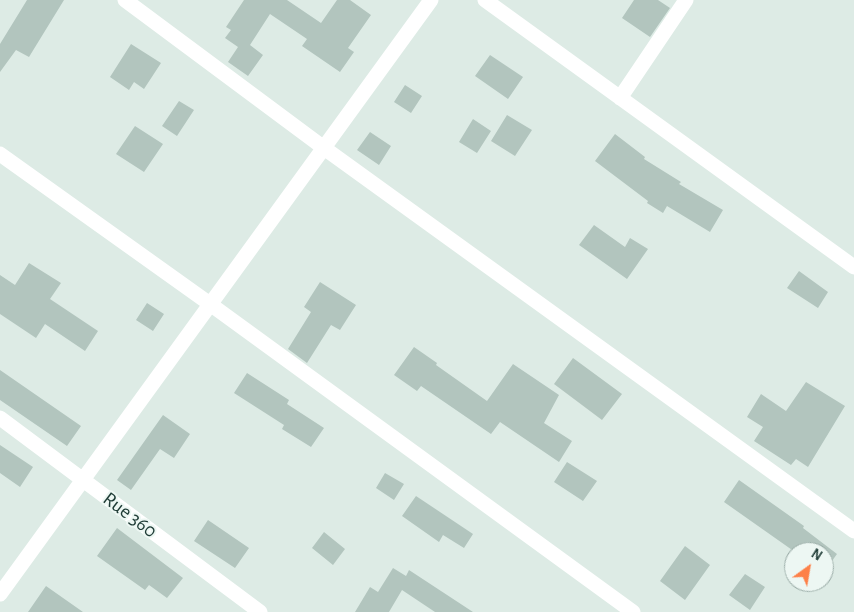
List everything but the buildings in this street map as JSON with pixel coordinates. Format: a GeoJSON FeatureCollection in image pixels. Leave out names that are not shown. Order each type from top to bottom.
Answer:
{"type":"FeatureCollection","features":[{"type":"Feature","properties":{"kind":"street"},"geometry":{"type":"LineString","coordinates":[[125,0],[324,148],[854,531]]}},
{"type":"Feature","properties":{"kind":"street"},"geometry":{"type":"LineString","coordinates":[[0,594],[431,0]]}},
{"type":"Feature","properties":{"kind":"street"},"geometry":{"type":"LineString","coordinates":[[485,0],[854,267]]}},
{"type":"Feature","properties":{"kind":"street"},"geometry":{"type":"LineString","coordinates":[[620,98],[686,0]]}},
{"type":"Feature","properties":{"kind":"street"},"geometry":{"type":"LineString","coordinates":[[0,154],[210,304],[632,612]]}},
{"type":"Feature","properties":{"kind":"street","name":"Rue 360"},"geometry":{"type":"LineString","coordinates":[[0,418],[260,612]]}}]}
